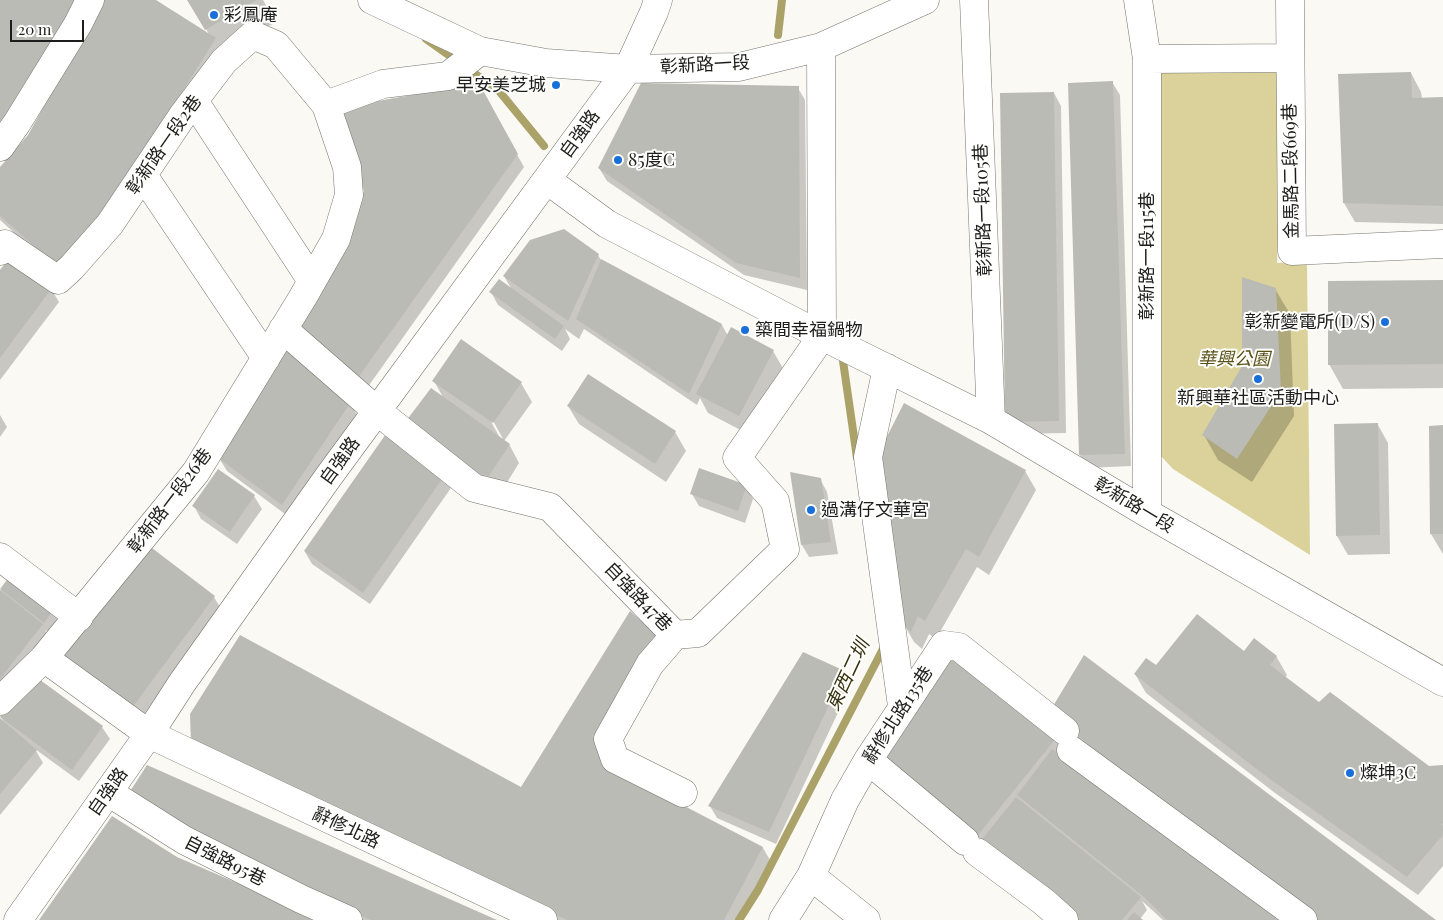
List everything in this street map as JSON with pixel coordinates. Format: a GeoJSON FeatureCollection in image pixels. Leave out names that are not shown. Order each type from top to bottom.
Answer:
{"type":"FeatureCollection","features":[{"type":"Feature","properties":{"kind":"street"},"geometry":{"type":"LineString","coordinates":[[0,147],[17,123],[78,24],[90,0]]}},
{"type":"Feature","properties":{"kind":"street","name":"彰新路一段"},"geometry":{"type":"LineString","coordinates":[[372,0],[480,51],[546,63],[628,69],[739,67],[821,47],[925,0]]}},
{"type":"Feature","properties":{"kind":"street","name":"自強路"},"geometry":{"type":"LineString","coordinates":[[18,920],[149,734],[187,675],[377,411],[628,69],[658,0]]}},
{"type":"Feature","properties":{"kind":"street","name":"彰新路一段105巷"},"geometry":{"type":"LineString","coordinates":[[974,0],[991,420]]}},
{"type":"Feature","properties":{"kind":"street","name":"彰新路一段115巷"},"geometry":{"type":"LineString","coordinates":[[1138,0],[1147,59],[1147,513]]}},
{"type":"Feature","properties":{"kind":"street","name":"金馬路二段669巷"},"geometry":{"type":"LineString","coordinates":[[1290,0],[1292,251],[1443,244]]}},
{"type":"Feature","properties":{"kind":"street","name":"彰新路一段2巷"},"geometry":{"type":"LineString","coordinates":[[0,251],[5,244],[58,280],[110,224],[194,101],[224,61],[253,35],[276,44],[326,105]]}},
{"type":"Feature","properties":{"kind":"street"},"geometry":{"type":"LineString","coordinates":[[821,47],[822,336]]}},
{"type":"Feature","properties":{"kind":"street"},"geometry":{"type":"LineString","coordinates":[[326,105],[383,84],[448,76],[480,51]]}},
{"type":"Feature","properties":{"kind":"street"},"geometry":{"type":"LineString","coordinates":[[1147,59],[1289,58]]}},
{"type":"Feature","properties":{"kind":"street"},"geometry":{"type":"LineString","coordinates":[[194,101],[312,281]]}},
{"type":"Feature","properties":{"kind":"street","name":"彰新路一段26巷"},"geometry":{"type":"LineString","coordinates":[[0,701],[44,658],[196,472],[336,239],[349,195],[347,167],[326,105]]}},
{"type":"Feature","properties":{"kind":"street"},"geometry":{"type":"LineString","coordinates":[[143,175],[266,358]]}},
{"type":"Feature","properties":{"kind":"street","name":"彰新路一段"},"geometry":{"type":"LineString","coordinates":[[546,180],[607,224],[822,336],[991,420],[1147,513],[1443,682]]}},
{"type":"Feature","properties":{"kind":"street","name":"自強路47巷"},"geometry":{"type":"LineString","coordinates":[[283,330],[377,411],[474,488],[550,506],[676,635],[698,634],[785,549],[775,502],[737,458],[822,336]]}},
{"type":"Feature","properties":{"kind":"street"},"geometry":{"type":"LineString","coordinates":[[887,368],[868,457],[902,706]]}},
{"type":"Feature","properties":{"kind":"street"},"geometry":{"type":"LineString","coordinates":[[0,557],[78,617]]}},
{"type":"Feature","properties":{"kind":"street"},"geometry":{"type":"LineString","coordinates":[[676,635],[650,664],[608,739],[615,759],[683,792]]}},
{"type":"Feature","properties":{"kind":"street","name":"辭修北路135巷"},"geometry":{"type":"LineString","coordinates":[[783,920],[811,876],[845,800],[868,760],[944,645],[959,648],[1068,740],[1303,920]]}},
{"type":"Feature","properties":{"kind":"street","name":"辭修北路"},"geometry":{"type":"LineString","coordinates":[[44,658],[149,734],[543,920]]}},
{"type":"Feature","properties":{"kind":"street"},"geometry":{"type":"LineString","coordinates":[[868,760],[1064,920]]}},
{"type":"Feature","properties":{"kind":"street","name":"自強路95巷"},"geometry":{"type":"LineString","coordinates":[[108,792],[184,840],[302,900],[348,920]]}},
{"type":"Feature","properties":{"kind":"street"},"geometry":{"type":"LineString","coordinates":[[811,876],[866,920]]}},
{"type":"Feature","properties":{"kind":"green space","name":"華興公園"},"geometry":{"type":"Polygon","coordinates":[[[1284,67],[1277,263],[1307,261],[1310,555],[1173,469],[1160,455],[1158,69],[1284,67]]]}},
{"type":"Feature","properties":{"kind":"building"},"geometry":{"type":"Polygon","coordinates":[[[0,0],[78,0],[0,122],[0,0]]]}},
{"type":"Feature","properties":{"kind":"building"},"geometry":{"type":"Polygon","coordinates":[[[103,0],[156,0],[216,38],[147,148],[60,269],[0,216],[0,167],[28,135],[103,0]]]}},
{"type":"Feature","properties":{"kind":"building","name":"彩鳳庵"},"geometry":{"type":"Polygon","coordinates":[[[187,0],[257,0],[205,30],[187,0]]]}},
{"type":"Feature","properties":{"kind":"building"},"geometry":{"type":"Polygon","coordinates":[[[1411,72],[1412,98],[1443,97],[1443,206],[1343,203],[1338,74],[1411,72]]]}},
{"type":"Feature","properties":{"kind":"building"},"geometry":{"type":"Polygon","coordinates":[[[1113,81],[1125,454],[1079,455],[1068,83],[1113,81]]]}},
{"type":"Feature","properties":{"kind":"building"},"geometry":{"type":"Polygon","coordinates":[[[479,83],[518,154],[357,379],[294,330],[350,232],[364,191],[333,109],[479,83]]]}},
{"type":"Feature","properties":{"kind":"building"},"geometry":{"type":"Polygon","coordinates":[[[641,83],[799,86],[800,278],[736,263],[598,168],[641,83]]]}},
{"type":"Feature","properties":{"kind":"building"},"geometry":{"type":"Polygon","coordinates":[[[1054,92],[1059,421],[1005,422],[1000,93],[1054,92]]]}},
{"type":"Feature","properties":{"kind":"building"},"geometry":{"type":"Polygon","coordinates":[[[564,229],[599,254],[568,321],[503,276],[530,240],[564,229]]]}},
{"type":"Feature","properties":{"kind":"building"},"geometry":{"type":"Polygon","coordinates":[[[10,257],[52,288],[0,358],[0,270],[10,257]]]}},
{"type":"Feature","properties":{"kind":"building"},"geometry":{"type":"Polygon","coordinates":[[[601,259],[722,324],[689,394],[576,319],[601,259]]]}},
{"type":"Feature","properties":{"kind":"building","name":"新興華社區活動中心"},"geometry":{"type":"Polygon","coordinates":[[[1242,277],[1276,288],[1281,391],[1237,459],[1202,435],[1242,366],[1242,277]]]}},
{"type":"Feature","properties":{"kind":"building"},"geometry":{"type":"Polygon","coordinates":[[[499,279],[564,326],[555,339],[489,292],[499,279]]]}},
{"type":"Feature","properties":{"kind":"building","name":"彰新變電所(D/S)"},"geometry":{"type":"Polygon","coordinates":[[[1443,280],[1443,364],[1328,365],[1328,281],[1443,280]]]}},
{"type":"Feature","properties":{"kind":"building"},"geometry":{"type":"Polygon","coordinates":[[[731,327],[774,350],[739,416],[696,394],[731,327]]]}},
{"type":"Feature","properties":{"kind":"building"},"geometry":{"type":"Polygon","coordinates":[[[461,339],[522,382],[493,423],[432,381],[461,339]]]}},
{"type":"Feature","properties":{"kind":"building"},"geometry":{"type":"Polygon","coordinates":[[[283,347],[351,402],[282,505],[218,458],[283,347]]]}},
{"type":"Feature","properties":{"kind":"building"},"geometry":{"type":"Polygon","coordinates":[[[588,374],[676,431],[655,464],[567,406],[588,374]]]}},
{"type":"Feature","properties":{"kind":"building"},"geometry":{"type":"Polygon","coordinates":[[[431,388],[510,444],[489,476],[459,469],[403,425],[431,388]]]}},
{"type":"Feature","properties":{"kind":"building"},"geometry":{"type":"Polygon","coordinates":[[[904,403],[1026,470],[979,557],[966,549],[925,621],[918,616],[911,632],[901,623],[877,456],[904,403]]]}},
{"type":"Feature","properties":{"kind":"building"},"geometry":{"type":"Polygon","coordinates":[[[1378,423],[1380,535],[1336,536],[1334,424],[1378,423]]]}},
{"type":"Feature","properties":{"kind":"building"},"geometry":{"type":"Polygon","coordinates":[[[1443,425],[1443,534],[1430,534],[1429,426],[1443,425]]]}},
{"type":"Feature","properties":{"kind":"building"},"geometry":{"type":"Polygon","coordinates":[[[388,431],[447,472],[363,593],[304,551],[388,431]]]}},
{"type":"Feature","properties":{"kind":"building"},"geometry":{"type":"Polygon","coordinates":[[[699,468],[747,485],[738,511],[690,494],[699,468]]]}},
{"type":"Feature","properties":{"kind":"building"},"geometry":{"type":"Polygon","coordinates":[[[218,469],[255,495],[230,532],[192,506],[218,469]]]}},
{"type":"Feature","properties":{"kind":"building","name":"過溝仔文華宮"},"geometry":{"type":"Polygon","coordinates":[[[790,472],[821,478],[831,542],[801,545],[790,472]]]}},
{"type":"Feature","properties":{"kind":"building"},"geometry":{"type":"Polygon","coordinates":[[[148,545],[215,596],[129,712],[54,658],[148,545]]]}},
{"type":"Feature","properties":{"kind":"building"},"geometry":{"type":"Polygon","coordinates":[[[13,572],[52,612],[44,623],[0,589],[13,572]]]}},
{"type":"Feature","properties":{"kind":"building"},"geometry":{"type":"Polygon","coordinates":[[[0,590],[43,624],[0,679],[0,590]]]}},
{"type":"Feature","properties":{"kind":"building"},"geometry":{"type":"Polygon","coordinates":[[[630,611],[662,640],[604,764],[763,847],[724,920],[567,920],[191,745],[190,714],[240,635],[521,787],[630,611]]]}},
{"type":"Feature","properties":{"kind":"building"},"geometry":{"type":"Polygon","coordinates":[[[1197,614],[1244,651],[1254,638],[1277,656],[1270,665],[1319,702],[1330,692],[1429,766],[1443,765],[1443,823],[1441,824],[1443,826],[1443,835],[1407,877],[1263,774],[1134,674],[1146,658],[1156,665],[1197,614]]]}},
{"type":"Feature","properties":{"kind":"building"},"geometry":{"type":"Polygon","coordinates":[[[945,650],[1057,737],[978,835],[878,753],[945,650]]]}},
{"type":"Feature","properties":{"kind":"building"},"geometry":{"type":"Polygon","coordinates":[[[803,652],[845,671],[769,832],[708,806],[803,652]]]}},
{"type":"Feature","properties":{"kind":"building"},"geometry":{"type":"Polygon","coordinates":[[[1084,655],[1436,920],[1317,920],[1155,803],[1050,711],[1084,655]]]}},
{"type":"Feature","properties":{"kind":"building"},"geometry":{"type":"Polygon","coordinates":[[[32,674],[103,726],[72,770],[0,717],[32,674]]]}},
{"type":"Feature","properties":{"kind":"building"},"geometry":{"type":"Polygon","coordinates":[[[0,718],[37,750],[0,794],[0,718]]]}},
{"type":"Feature","properties":{"kind":"building"},"geometry":{"type":"Polygon","coordinates":[[[1052,749],[1288,920],[1167,920],[1144,897],[1017,795],[1052,749]]]}},
{"type":"Feature","properties":{"kind":"building"},"geometry":{"type":"Polygon","coordinates":[[[147,765],[497,920],[371,920],[261,871],[127,796],[147,765]]]}},
{"type":"Feature","properties":{"kind":"building"},"geometry":{"type":"Polygon","coordinates":[[[1016,797],[1141,897],[1122,920],[1075,920],[979,843],[1016,797]]]}},
{"type":"Feature","properties":{"kind":"building"},"geometry":{"type":"Polygon","coordinates":[[[112,816],[177,857],[323,920],[39,920],[112,816]]]}},
{"type":"Feature","properties":{"kind":"building"},"geometry":{"type":"Polygon","coordinates":[[[1134,912],[1143,920],[1127,920],[1134,912]]]}},
{"type":"Feature","properties":{"kind":"waterway"},"geometry":{"type":"LineString","coordinates":[[778,35],[782,0]]}},
{"type":"Feature","properties":{"kind":"waterway"},"geometry":{"type":"LineString","coordinates":[[426,39],[457,61]]}},
{"type":"Feature","properties":{"kind":"waterway"},"geometry":{"type":"LineString","coordinates":[[467,68],[499,91],[544,146]]}},
{"type":"Feature","properties":{"kind":"waterway","name":"東西二圳"},"geometry":{"type":"LineString","coordinates":[[843,361],[857,458]]}},
{"type":"Feature","properties":{"kind":"waterway","name":"東西二圳"},"geometry":{"type":"LineString","coordinates":[[739,920],[758,890],[884,647],[883,643]]}},
{"type":"Feature","properties":{"kind":"place","name":"彩鳳庵"},"geometry":{"type":"Point","coordinates":[214,15]}},
{"type":"Feature","properties":{"kind":"place","name":"早安美芝城"},"geometry":{"type":"Point","coordinates":[556,85]}},
{"type":"Feature","properties":{"kind":"place","name":"85度C"},"geometry":{"type":"Point","coordinates":[618,160]}},
{"type":"Feature","properties":{"kind":"place","name":"彰新變電所(D/S)"},"geometry":{"type":"Point","coordinates":[1385,322]}},
{"type":"Feature","properties":{"kind":"place","name":"築間幸福鍋物"},"geometry":{"type":"Point","coordinates":[745,330]}},
{"type":"Feature","properties":{"kind":"place","name":"新興華社區活動中心"},"geometry":{"type":"Point","coordinates":[1258,379]}},
{"type":"Feature","properties":{"kind":"place","name":"過溝仔文華宮"},"geometry":{"type":"Point","coordinates":[811,510]}},
{"type":"Feature","properties":{"kind":"place","name":"燦坤3C"},"geometry":{"type":"Point","coordinates":[1350,773]}}]}
